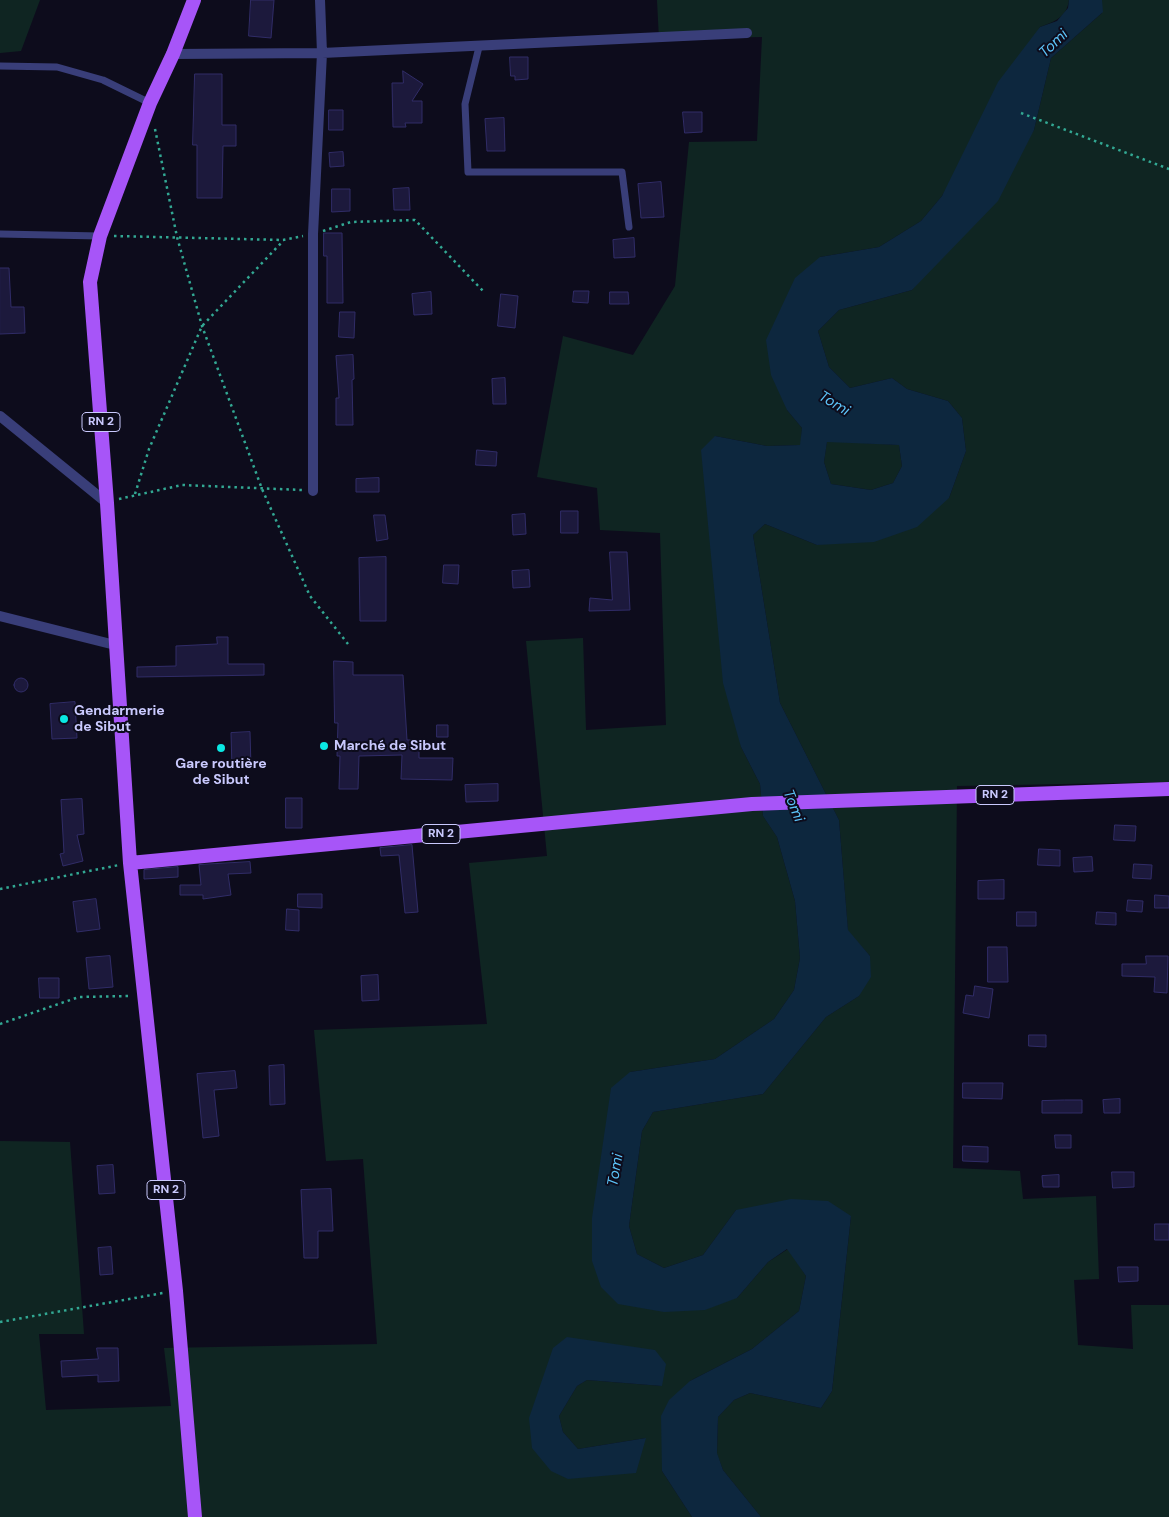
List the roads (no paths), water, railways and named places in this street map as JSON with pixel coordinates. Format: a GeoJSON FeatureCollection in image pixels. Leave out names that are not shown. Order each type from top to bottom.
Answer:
{"type":"FeatureCollection","features":[{"type":"Feature","properties":{"kind":"main road","name":"RN 2"},"geometry":{"type":"LineString","coordinates":[[194,0],[173,54],[150,103],[100,236],[90,282],[107,503],[130,863],[176,1291],[195,1517]]}},
{"type":"Feature","properties":{"kind":"main road","name":"RN 2"},"geometry":{"type":"LineString","coordinates":[[130,863],[752,804],[1169,789]]}},
{"type":"Feature","properties":{"kind":"street"},"geometry":{"type":"LineString","coordinates":[[314,491],[312,234],[322,53],[320,0]]}},
{"type":"Feature","properties":{"kind":"street"},"geometry":{"type":"LineString","coordinates":[[173,54],[322,53],[747,33]]}},
{"type":"Feature","properties":{"kind":"street"},"geometry":{"type":"LineString","coordinates":[[0,416],[107,503]]}},
{"type":"Feature","properties":{"kind":"street"},"geometry":{"type":"LineString","coordinates":[[0,616],[115,645]]}},
{"type":"Feature","properties":{"kind":"lane"},"geometry":{"type":"LineString","coordinates":[[479,47],[465,104],[468,172],[622,172],[629,227]]}},
{"type":"Feature","properties":{"kind":"lane"},"geometry":{"type":"LineString","coordinates":[[0,66],[57,67],[103,80],[150,103]]}},
{"type":"Feature","properties":{"kind":"lane"},"geometry":{"type":"LineString","coordinates":[[0,234],[100,236]]}},
{"type":"Feature","properties":{"kind":"water","name":"Tomi"},"geometry":{"type":"Polygon","coordinates":[[[1069,0],[1102,0],[1103,12],[1051,58],[1034,130],[998,201],[912,290],[839,310],[818,331],[829,367],[850,388],[892,378],[907,389],[948,401],[962,418],[966,451],[949,498],[917,527],[874,542],[817,545],[765,524],[753,535],[780,703],[839,820],[848,930],[870,956],[871,977],[859,996],[826,1017],[763,1094],[653,1112],[642,1131],[629,1226],[637,1254],[664,1268],[703,1255],[736,1210],[791,1199],[828,1201],[851,1216],[832,1391],[821,1408],[750,1393],[734,1400],[718,1417],[717,1453],[723,1470],[761,1517],[692,1517],[662,1471],[661,1416],[669,1400],[690,1381],[752,1349],[799,1311],[806,1276],[787,1249],[768,1262],[737,1298],[705,1310],[664,1312],[618,1304],[601,1287],[592,1261],[592,1218],[611,1088],[630,1072],[715,1059],[774,1019],[794,990],[800,958],[795,901],[777,837],[763,816],[760,784],[741,747],[723,683],[701,450],[715,436],[767,446],[800,445],[802,428],[787,410],[771,375],[766,340],[795,278],[820,257],[879,247],[921,221],[942,196],[998,82],[1040,27],[1057,21],[1068,8],[1069,0]],[[827,442],[824,462],[831,484],[871,490],[893,483],[902,466],[899,445],[827,442]]]}},
{"type":"Feature","properties":{"kind":"water"},"geometry":{"type":"Polygon","coordinates":[[[567,1337],[655,1350],[666,1364],[662,1386],[587,1380],[577,1386],[559,1416],[563,1432],[578,1449],[646,1438],[636,1473],[568,1479],[551,1471],[532,1448],[529,1418],[553,1348],[567,1337]]]}},
{"type":"Feature","properties":{"kind":"place","name":"Gendarmerie de Sibut"},"geometry":{"type":"Point","coordinates":[64,719]}},
{"type":"Feature","properties":{"kind":"place","name":"Marché de Sibut"},"geometry":{"type":"Point","coordinates":[324,746]}},
{"type":"Feature","properties":{"kind":"place","name":"Gare routière de Sibut"},"geometry":{"type":"Point","coordinates":[221,748]}}]}
